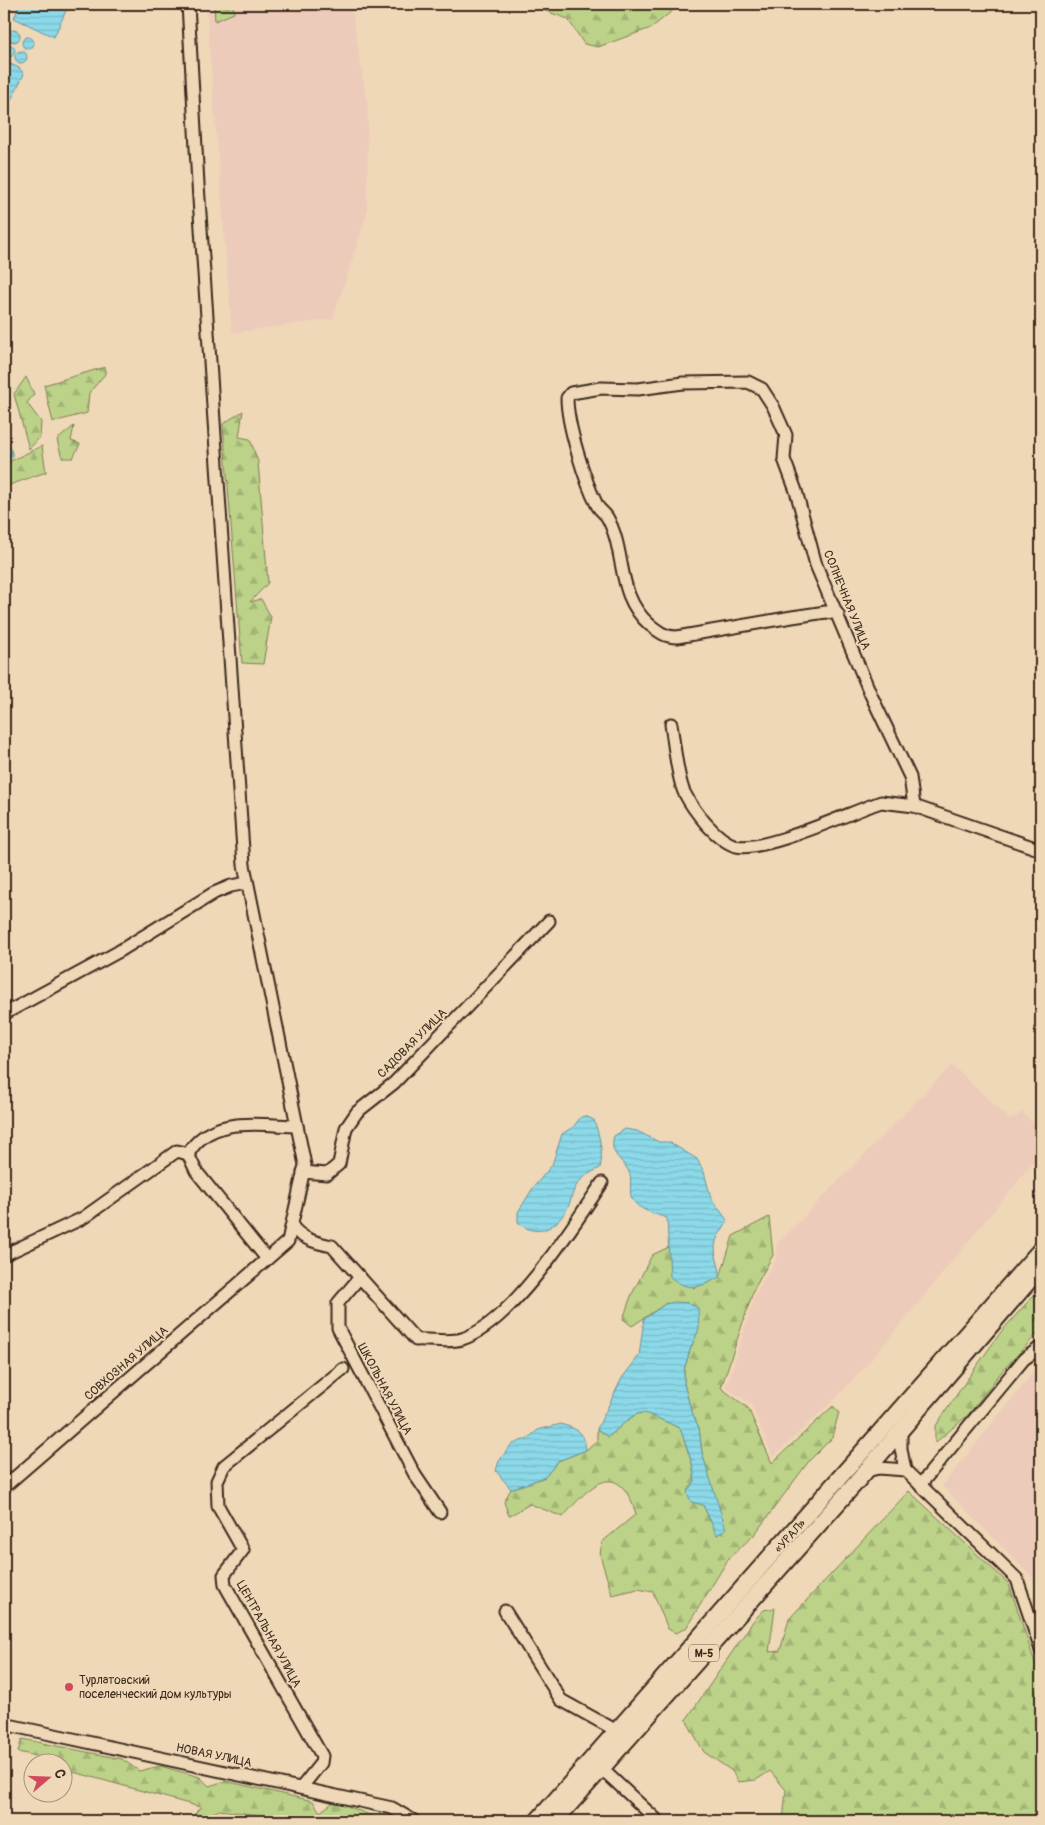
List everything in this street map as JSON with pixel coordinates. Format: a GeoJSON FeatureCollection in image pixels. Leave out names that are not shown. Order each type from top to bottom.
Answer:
{"type":"FeatureCollection","features":[{"type":"Feature","properties":{"kind":"highway","name":"«УРАЛ»"},"geometry":{"type":"LineString","coordinates":[[537,1821],[1041,1249]]}},
{"type":"Feature","properties":{"kind":"highway","name":"«УРАЛ»"},"geometry":{"type":"LineString","coordinates":[[555,1821],[866,1471],[1041,1267]]}},
{"type":"Feature","properties":{"kind":"street","name":"СОВХОЗНАЯ УЛИЦА"},"geometry":{"type":"LineString","coordinates":[[4,1487],[288,1241],[305,1165],[244,866],[198,184],[188,4]]}},
{"type":"Feature","properties":{"kind":"street","name":"СОЛНЕЧНАЯ УЛИЦА"},"geometry":{"type":"LineString","coordinates":[[838,614],[826,612],[668,637],[642,618],[625,588],[612,531],[606,516],[598,507],[588,484],[567,398],[571,394],[601,388],[638,389],[683,382],[748,382],[762,390],[774,406],[786,435],[784,459],[796,491],[816,564],[838,614],[871,695],[910,777],[914,806]]}},
{"type":"Feature","properties":{"kind":"street"},"geometry":{"type":"LineString","coordinates":[[671,724],[684,791],[712,832],[736,846],[749,847],[777,840],[881,802],[914,806],[1041,850]]}},
{"type":"Feature","properties":{"kind":"street"},"geometry":{"type":"LineString","coordinates":[[4,1014],[118,952],[214,893],[231,886],[247,883]]}},
{"type":"Feature","properties":{"kind":"street","name":"САДОВАЯ УЛИЦА"},"geometry":{"type":"LineString","coordinates":[[303,1172],[327,1174],[339,1164],[346,1128],[357,1112],[394,1083],[549,921]]}},
{"type":"Feature","properties":{"kind":"street"},"geometry":{"type":"LineString","coordinates":[[188,1154],[196,1141],[208,1133],[232,1124],[297,1126]]}},
{"type":"Feature","properties":{"kind":"street"},"geometry":{"type":"LineString","coordinates":[[4,1255],[83,1218],[177,1151],[188,1154],[196,1171],[267,1259]]}},
{"type":"Feature","properties":{"kind":"street"},"geometry":{"type":"LineString","coordinates":[[292,1226],[295,1231],[315,1243],[332,1246],[416,1340],[462,1339],[495,1320],[547,1263],[602,1183]]}},
{"type":"Feature","properties":{"kind":"street","name":"ШКОЛЬНАЯ УЛИЦА"},"geometry":{"type":"LineString","coordinates":[[360,1277],[338,1303],[338,1328],[415,1475],[440,1512]]}},
{"type":"Feature","properties":{"kind":"street"},"geometry":{"type":"LineString","coordinates":[[920,1485],[1024,1359],[1041,1348]]}},
{"type":"Feature","properties":{"kind":"street","name":"ЦЕНТРАЛЬНАЯ УЛИЦА"},"geometry":{"type":"LineString","coordinates":[[301,1788],[320,1764],[322,1756],[224,1585],[224,1575],[243,1550],[218,1506],[216,1481],[224,1466],[343,1369]]}},
{"type":"Feature","properties":{"kind":"street"},"geometry":{"type":"LineString","coordinates":[[901,1430],[901,1449],[905,1470],[1017,1579],[1041,1650]]}},
{"type":"Feature","properties":{"kind":"street"},"geometry":{"type":"LineString","coordinates":[[866,1471],[879,1468],[905,1470]]}},
{"type":"Feature","properties":{"kind":"street"},"geometry":{"type":"LineString","coordinates":[[505,1611],[561,1700],[617,1731]]}},
{"type":"Feature","properties":{"kind":"street","name":"НОВАЯ УЛИЦА"},"geometry":{"type":"LineString","coordinates":[[4,1724],[392,1808],[414,1821]]}},
{"type":"Feature","properties":{"kind":"street"},"geometry":{"type":"LineString","coordinates":[[602,1769],[658,1821]]}},
{"type":"Feature","properties":{"kind":"shaded area"},"geometry":{"type":"Polygon","coordinates":[[[206,4],[351,4],[368,109],[367,214],[333,319],[232,333],[206,4]]]}},
{"type":"Feature","properties":{"kind":"shaded area"},"geometry":{"type":"Polygon","coordinates":[[[952,1065],[1010,1120],[1022,1112],[1041,1130],[1041,1153],[872,1359],[837,1397],[773,1457],[751,1404],[726,1388],[755,1295],[776,1259],[777,1244],[952,1065]]]}},
{"type":"Feature","properties":{"kind":"shaded area"},"geometry":{"type":"Polygon","coordinates":[[[1041,1363],[1041,1604],[1032,1577],[942,1486],[1041,1363]]]}},
{"type":"Feature","properties":{"kind":"green space"},"geometry":{"type":"Polygon","coordinates":[[[214,4],[233,4],[234,13],[215,21],[214,4]]]}},
{"type":"Feature","properties":{"kind":"green space"},"geometry":{"type":"Polygon","coordinates":[[[526,4],[574,4],[580,8],[620,4],[681,4],[651,28],[598,47],[584,44],[568,19],[526,4]]]}},
{"type":"Feature","properties":{"kind":"green space"},"geometry":{"type":"Polygon","coordinates":[[[105,367],[105,374],[89,393],[87,413],[53,422],[44,385],[105,367]]]}},
{"type":"Feature","properties":{"kind":"green space"},"geometry":{"type":"Polygon","coordinates":[[[26,377],[34,394],[27,403],[41,422],[40,437],[29,449],[14,394],[26,377]]]}},
{"type":"Feature","properties":{"kind":"green space"},"geometry":{"type":"Polygon","coordinates":[[[243,411],[239,437],[250,439],[258,462],[268,583],[250,602],[261,599],[271,617],[263,664],[242,663],[223,424],[243,411]]]}},
{"type":"Feature","properties":{"kind":"green space"},"geometry":{"type":"Polygon","coordinates":[[[74,426],[71,441],[80,444],[73,458],[62,458],[57,440],[74,426]]]}},
{"type":"Feature","properties":{"kind":"green space"},"geometry":{"type":"Polygon","coordinates":[[[42,446],[46,472],[4,487],[4,464],[42,446]]]}},
{"type":"Feature","properties":{"kind":"green space"},"geometry":{"type":"Polygon","coordinates":[[[769,1217],[773,1255],[754,1289],[721,1388],[748,1408],[772,1463],[833,1406],[839,1412],[832,1438],[809,1461],[754,1535],[729,1558],[686,1628],[676,1633],[668,1629],[653,1592],[638,1589],[612,1595],[600,1555],[602,1542],[636,1514],[629,1496],[621,1486],[612,1481],[603,1482],[584,1495],[563,1517],[530,1504],[509,1516],[504,1502],[511,1489],[545,1477],[558,1461],[586,1450],[597,1440],[597,1429],[608,1437],[635,1415],[644,1413],[680,1428],[692,1463],[695,1481],[687,1492],[703,1505],[717,1535],[725,1529],[702,1453],[699,1428],[691,1410],[684,1384],[684,1370],[699,1329],[688,1303],[665,1304],[632,1326],[623,1319],[631,1296],[652,1255],[669,1247],[670,1260],[694,1288],[720,1277],[733,1236],[769,1217]]]}},
{"type":"Feature","properties":{"kind":"green space"},"geometry":{"type":"Polygon","coordinates":[[[1041,1287],[1041,1330],[1002,1371],[968,1415],[935,1443],[935,1427],[966,1381],[1001,1332],[1041,1287]]]}},
{"type":"Feature","properties":{"kind":"green space"},"geometry":{"type":"Polygon","coordinates":[[[909,1491],[1009,1584],[1041,1681],[1041,1821],[783,1821],[786,1790],[770,1771],[756,1780],[738,1782],[732,1771],[704,1752],[686,1720],[754,1620],[764,1610],[775,1608],[769,1652],[780,1651],[789,1619],[909,1491]]]}},
{"type":"Feature","properties":{"kind":"green space"},"geometry":{"type":"Polygon","coordinates":[[[22,1739],[122,1759],[139,1771],[160,1766],[200,1777],[209,1786],[225,1781],[313,1801],[320,1812],[335,1801],[382,1820],[334,1821],[315,1815],[309,1821],[293,1821],[292,1819],[219,1810],[199,1821],[195,1814],[200,1807],[72,1771],[72,1752],[18,1752],[22,1739]]]}},
{"type":"Feature","properties":{"kind":"water"},"geometry":{"type":"Polygon","coordinates":[[[4,4],[13,4],[4,25],[4,4]]]}},
{"type":"Feature","properties":{"kind":"water"},"geometry":{"type":"Polygon","coordinates":[[[20,4],[69,4],[54,37],[14,18],[20,4]]]}},
{"type":"Feature","properties":{"kind":"water"},"geometry":{"type":"Polygon","coordinates":[[[16,30],[19,31],[19,41],[12,42],[9,41],[8,34],[9,31],[16,30]]]}},
{"type":"Feature","properties":{"kind":"water"},"geometry":{"type":"Polygon","coordinates":[[[26,37],[30,37],[34,43],[30,49],[26,49],[22,45],[22,41],[26,37]]]}},
{"type":"Feature","properties":{"kind":"water"},"geometry":{"type":"Polygon","coordinates":[[[9,45],[15,51],[9,57],[3,51],[9,45]]]}},
{"type":"Feature","properties":{"kind":"water"},"geometry":{"type":"Polygon","coordinates":[[[21,51],[27,57],[21,63],[15,57],[21,51]]]}},
{"type":"Feature","properties":{"kind":"water"},"geometry":{"type":"Polygon","coordinates":[[[4,61],[19,68],[24,74],[11,100],[4,97],[4,61]]]}},
{"type":"Feature","properties":{"kind":"water"},"geometry":{"type":"Polygon","coordinates":[[[4,425],[13,457],[4,460],[4,425]]]}},
{"type":"Feature","properties":{"kind":"water"},"geometry":{"type":"Polygon","coordinates":[[[585,1116],[594,1120],[598,1132],[601,1150],[600,1168],[577,1184],[564,1214],[553,1225],[540,1230],[532,1230],[525,1227],[518,1222],[518,1212],[533,1188],[552,1165],[562,1134],[573,1127],[581,1117],[585,1116]]]}},
{"type":"Feature","properties":{"kind":"water"},"geometry":{"type":"Polygon","coordinates":[[[625,1129],[637,1131],[659,1142],[669,1142],[697,1159],[704,1172],[711,1198],[727,1220],[717,1238],[715,1246],[720,1277],[706,1284],[694,1287],[683,1285],[670,1277],[667,1218],[646,1211],[633,1201],[629,1173],[614,1151],[614,1136],[625,1129]]]}},
{"type":"Feature","properties":{"kind":"water"},"geometry":{"type":"Polygon","coordinates":[[[675,1302],[688,1303],[698,1308],[699,1329],[684,1370],[684,1384],[691,1410],[699,1428],[702,1453],[726,1529],[717,1535],[703,1505],[691,1502],[687,1492],[695,1481],[692,1463],[680,1428],[655,1417],[639,1413],[608,1437],[597,1429],[622,1378],[639,1356],[644,1319],[665,1304],[675,1302]]]}},
{"type":"Feature","properties":{"kind":"water"},"geometry":{"type":"Polygon","coordinates":[[[561,1424],[580,1432],[584,1439],[586,1450],[558,1461],[545,1477],[511,1489],[496,1471],[499,1461],[511,1445],[528,1438],[538,1430],[561,1424]]]}},
{"type":"Feature","properties":{"kind":"place","name":"Турлатовский поселенческий дом культуры"},"geometry":{"type":"Point","coordinates":[69,1687]}}]}
